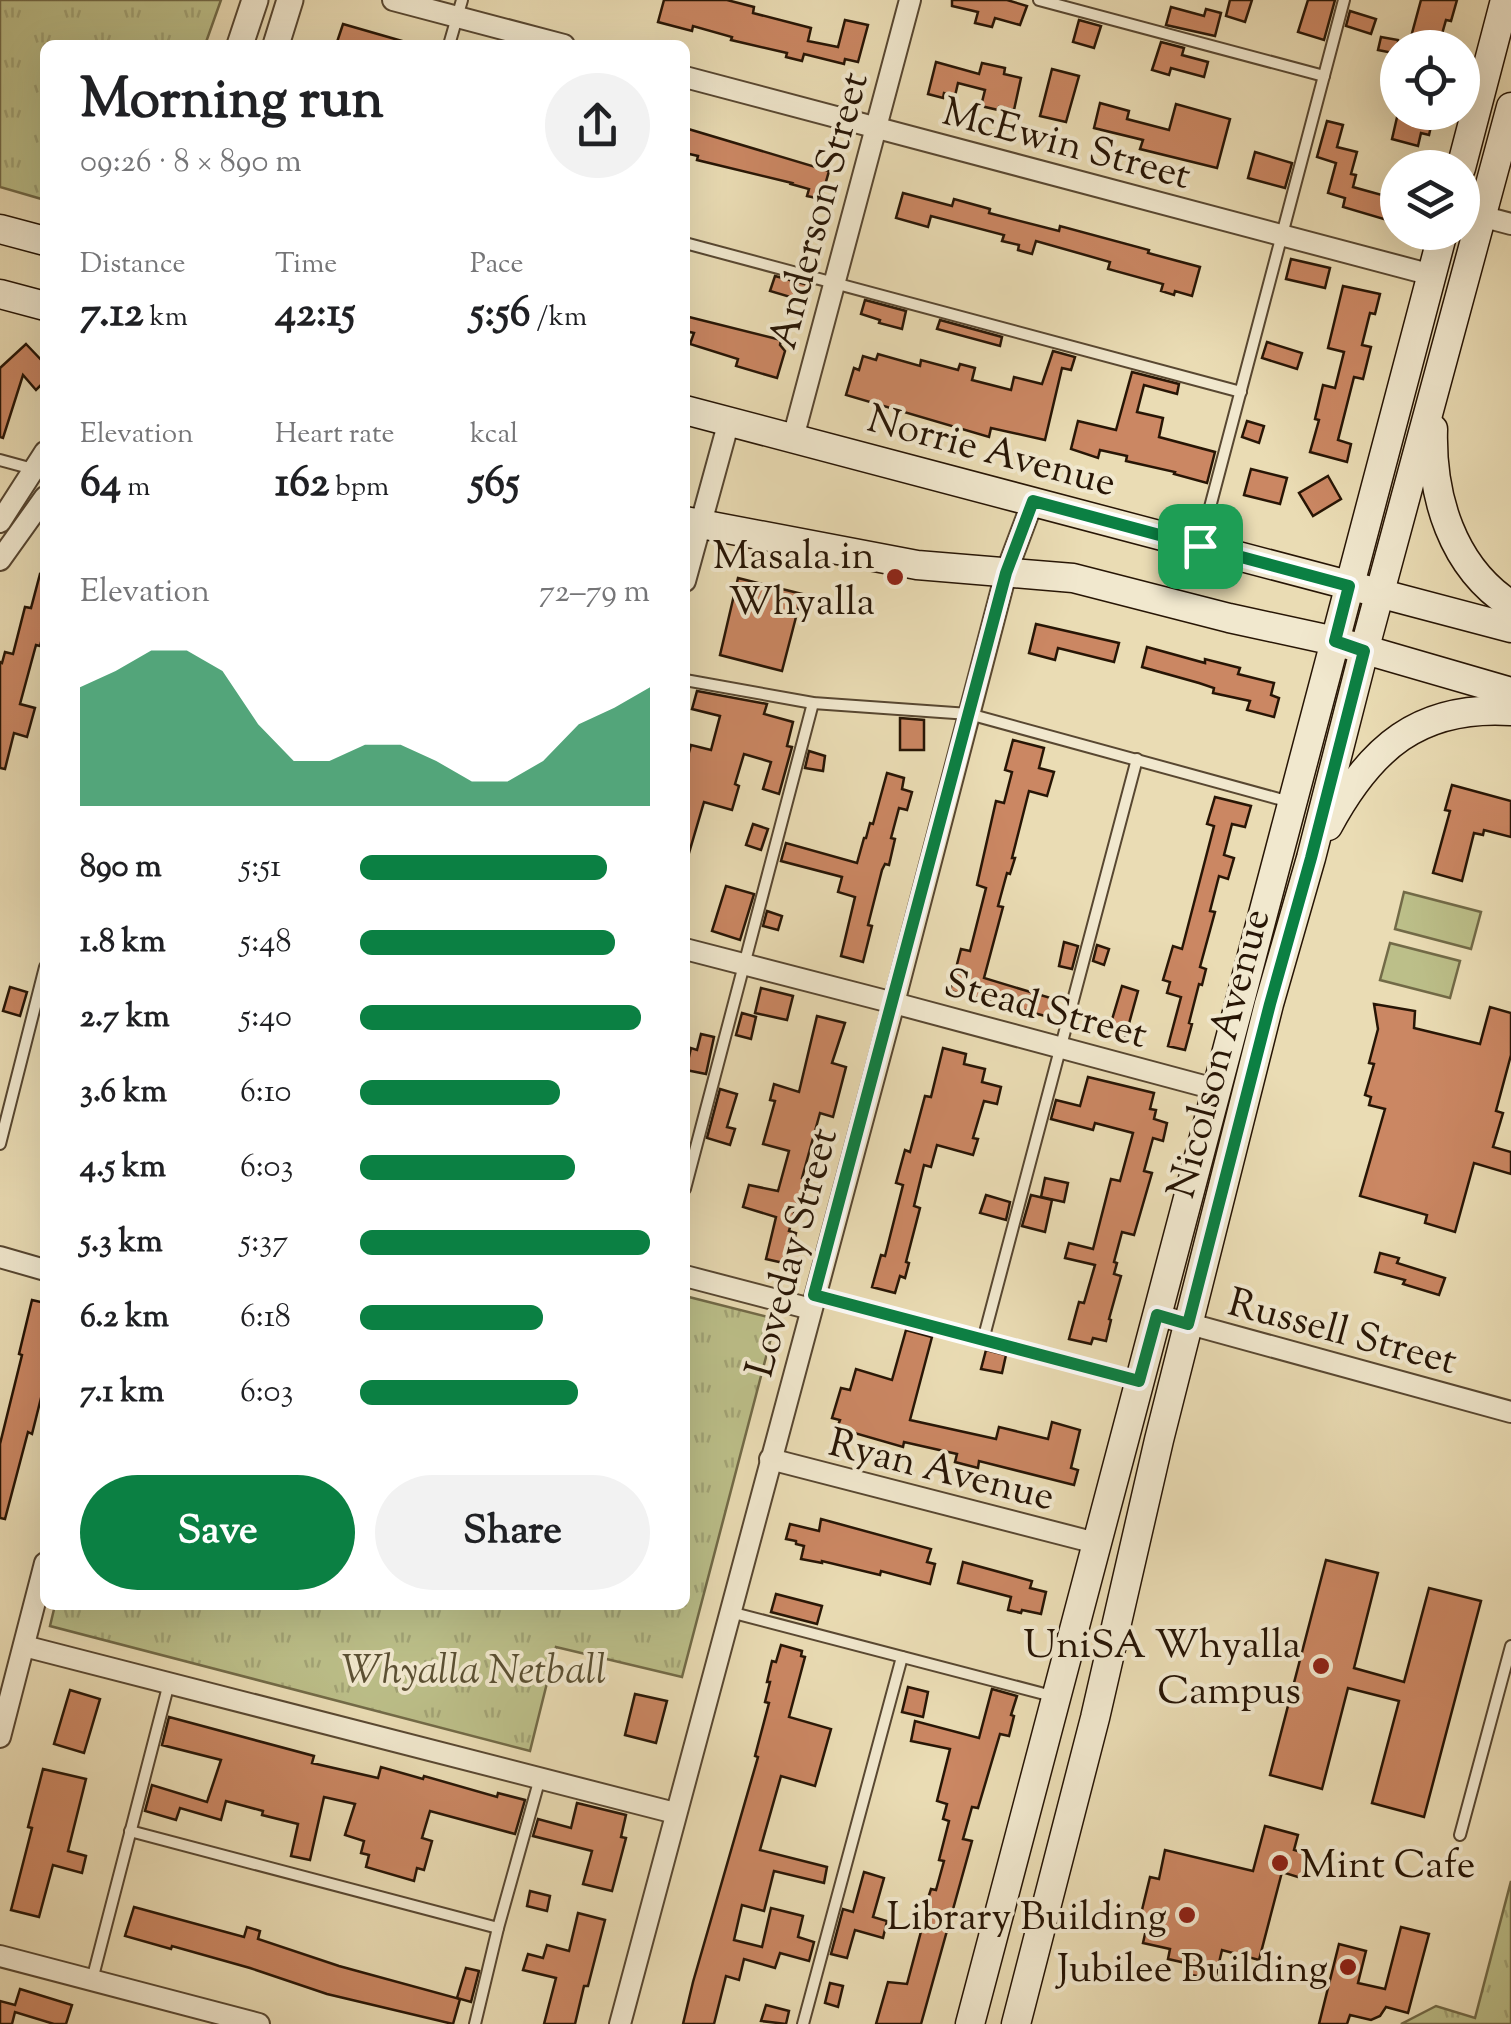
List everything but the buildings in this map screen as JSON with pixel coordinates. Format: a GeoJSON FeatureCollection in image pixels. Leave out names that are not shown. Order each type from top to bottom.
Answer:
{"type":"FeatureCollection","features":[{"type":"Feature","properties":{"kind":"main road"},"geometry":{"type":"LineString","coordinates":[[1465,150],[1505,0]]}},
{"type":"Feature","properties":{"kind":"main road","name":"Nicolson Avenue"},"geometry":{"type":"LineString","coordinates":[[1480,192],[1511,107]]}},
{"type":"Feature","properties":{"kind":"main road"},"geometry":{"type":"LineString","coordinates":[[0,229],[40,240]]}},
{"type":"Feature","properties":{"kind":"main road","name":"Nicolson Avenue"},"geometry":{"type":"LineString","coordinates":[[970,2024],[1438,250]]}},
{"type":"Feature","properties":{"kind":"main road","name":"Nicolson Avenue"},"geometry":{"type":"LineString","coordinates":[[1016,2024],[1270,1004],[1434,393],[1464,250]]}},
{"type":"Feature","properties":{"kind":"main road"},"geometry":{"type":"LineString","coordinates":[[0,294],[40,305]]}},
{"type":"Feature","properties":{"kind":"main road"},"geometry":{"type":"LineString","coordinates":[[1434,393],[1432,454],[1444,518],[1454,543],[1480,579],[1511,604]]}},
{"type":"Feature","properties":{"kind":"main road","name":"Norrie Avenue"},"geometry":{"type":"LineString","coordinates":[[690,417],[729,421],[1511,628]]}},
{"type":"Feature","properties":{"kind":"main road"},"geometry":{"type":"LineString","coordinates":[[693,523],[917,565],[1073,578],[1335,641],[1511,692]]}},
{"type":"Feature","properties":{"kind":"main road"},"geometry":{"type":"LineString","coordinates":[[1311,858],[1334,815],[1368,767],[1398,738],[1442,716],[1474,710],[1511,711]]}},
{"type":"Feature","properties":{"kind":"street"},"geometry":{"type":"LineString","coordinates":[[242,40],[255,0]]}},
{"type":"Feature","properties":{"kind":"street"},"geometry":{"type":"LineString","coordinates":[[278,40],[290,0]]}},
{"type":"Feature","properties":{"kind":"street"},"geometry":{"type":"LineString","coordinates":[[394,0],[460,8],[550,40]]}},
{"type":"Feature","properties":{"kind":"street","name":"Anderson Street"},"geometry":{"type":"LineString","coordinates":[[793,438],[910,0]]}},
{"type":"Feature","properties":{"kind":"street","name":"McEwin Street"},"geometry":{"type":"LineString","coordinates":[[690,78],[1432,275]]}},
{"type":"Feature","properties":{"kind":"street"},"geometry":{"type":"LineString","coordinates":[[1480,216],[1511,224]]}},
{"type":"Feature","properties":{"kind":"street"},"geometry":{"type":"LineString","coordinates":[[693,523],[729,421]]}},
{"type":"Feature","properties":{"kind":"street"},"geometry":{"type":"LineString","coordinates":[[0,522],[39,460]]}},
{"type":"Feature","properties":{"kind":"street","name":"Loveday Street"},"geometry":{"type":"LineString","coordinates":[[620,2024],[1006,573],[1033,501]]}},
{"type":"Feature","properties":{"kind":"street"},"geometry":{"type":"LineString","coordinates":[[0,560],[40,504]]}},
{"type":"Feature","properties":{"kind":"street","name":"Stead Street"},"geometry":{"type":"LineString","coordinates":[[690,950],[1215,1090]]}},
{"type":"Feature","properties":{"kind":"street"},"geometry":{"type":"LineString","coordinates":[[0,1257],[40,1269]]}},
{"type":"Feature","properties":{"kind":"street"},"geometry":{"type":"LineString","coordinates":[[690,1277],[813,1302]]}},
{"type":"Feature","properties":{"kind":"street","name":"Russell Street"},"geometry":{"type":"LineString","coordinates":[[1157,1315],[1511,1412]]}},
{"type":"Feature","properties":{"kind":"street","name":"Ryan Avenue"},"geometry":{"type":"LineString","coordinates":[[770,1460],[1096,1544]]}},
{"type":"Feature","properties":{"kind":"street"},"geometry":{"type":"LineString","coordinates":[[0,1737],[40,1583]]}},
{"type":"Feature","properties":{"kind":"street"},"geometry":{"type":"LineString","coordinates":[[24,1646],[674,1813]]}},
{"type":"Feature","properties":{"kind":"street"},"geometry":{"type":"LineString","coordinates":[[0,1956],[259,2024]]}},
{"type":"Feature","properties":{"kind":"lane"},"geometry":{"type":"LineString","coordinates":[[1039,0],[1324,76]]}},
{"type":"Feature","properties":{"kind":"lane"},"geometry":{"type":"LineString","coordinates":[[1200,546],[1344,0]]}},
{"type":"Feature","properties":{"kind":"lane"},"geometry":{"type":"LineString","coordinates":[[450,40],[460,8]]}},
{"type":"Feature","properties":{"kind":"lane"},"geometry":{"type":"LineString","coordinates":[[690,244],[1241,392]]}},
{"type":"Feature","properties":{"kind":"lane"},"geometry":{"type":"LineString","coordinates":[[0,460],[39,460]]}},
{"type":"Feature","properties":{"kind":"lane"},"geometry":{"type":"LineString","coordinates":[[690,681],[813,703],[969,714],[1292,803]]}},
{"type":"Feature","properties":{"kind":"lane"},"geometry":{"type":"LineString","coordinates":[[690,1170],[813,703]]}},
{"type":"Feature","properties":{"kind":"lane"},"geometry":{"type":"LineString","coordinates":[[982,1340],[1136,759]]}},
{"type":"Feature","properties":{"kind":"lane"},"geometry":{"type":"LineString","coordinates":[[0,1144],[40,987]]}},
{"type":"Feature","properties":{"kind":"lane"},"geometry":{"type":"LineString","coordinates":[[813,1302],[1139,1381]]}},
{"type":"Feature","properties":{"kind":"lane"},"geometry":{"type":"LineString","coordinates":[[729,1611],[1056,1697]]}},
{"type":"Feature","properties":{"kind":"lane"},"geometry":{"type":"LineString","coordinates":[[1460,1836],[1511,1646]]}},
{"type":"Feature","properties":{"kind":"lane"},"geometry":{"type":"LineString","coordinates":[[803,2024],[902,1656]]}},
{"type":"Feature","properties":{"kind":"lane"},"geometry":{"type":"LineString","coordinates":[[92,1980],[169,1683]]}},
{"type":"Feature","properties":{"kind":"lane"},"geometry":{"type":"LineString","coordinates":[[475,2024],[540,1778]]}},
{"type":"Feature","properties":{"kind":"lane"},"geometry":{"type":"LineString","coordinates":[[130,1830],[498,1928]]}},
{"type":"Feature","properties":{"kind":"green space"},"geometry":{"type":"Polygon","coordinates":[[[0,0],[221,0],[207,40],[40,40],[40,199],[0,187],[0,0]]]}},
{"type":"Feature","properties":{"kind":"green space"},"geometry":{"type":"Polygon","coordinates":[[[1404,892],[1481,912],[1471,949],[1395,929],[1404,892]]]}},
{"type":"Feature","properties":{"kind":"green space"},"geometry":{"type":"Polygon","coordinates":[[[1390,943],[1460,961],[1450,998],[1380,980],[1390,943]]]}},
{"type":"Feature","properties":{"kind":"green space","name":"Whyalla Netball"},"geometry":{"type":"Polygon","coordinates":[[[690,1297],[776,1319],[682,1677],[556,1647],[530,1751],[50,1626],[54,1610],[690,1610],[690,1297]]]}},
{"type":"Feature","properties":{"kind":"green space"},"geometry":{"type":"Polygon","coordinates":[[[1511,1881],[1511,2024],[1401,2024],[1436,2006],[1475,2018],[1511,1881]]]}},
{"type":"Feature","properties":{"kind":"place","name":"Masala in Whyalla"},"geometry":{"type":"Point","coordinates":[895,577]}},
{"type":"Feature","properties":{"kind":"place","name":"UniSA Whyalla Campus"},"geometry":{"type":"Point","coordinates":[1321,1666]}},
{"type":"Feature","properties":{"kind":"place","name":"Mint Cafe"},"geometry":{"type":"Point","coordinates":[1280,1863]}},
{"type":"Feature","properties":{"kind":"place","name":"Library Building"},"geometry":{"type":"Point","coordinates":[1187,1915]}},
{"type":"Feature","properties":{"kind":"place","name":"Jubilee Building"},"geometry":{"type":"Point","coordinates":[1348,1967]}},
{"type":"Feature","properties":{"kind":"route"},"geometry":{"type":"LineString","coordinates":[[1033,501],[1200,546],[1349,586],[1335,641],[1364,651],[1188,1324],[1157,1315],[1139,1381],[814,1295],[1006,573],[1033,501]]}}]}
